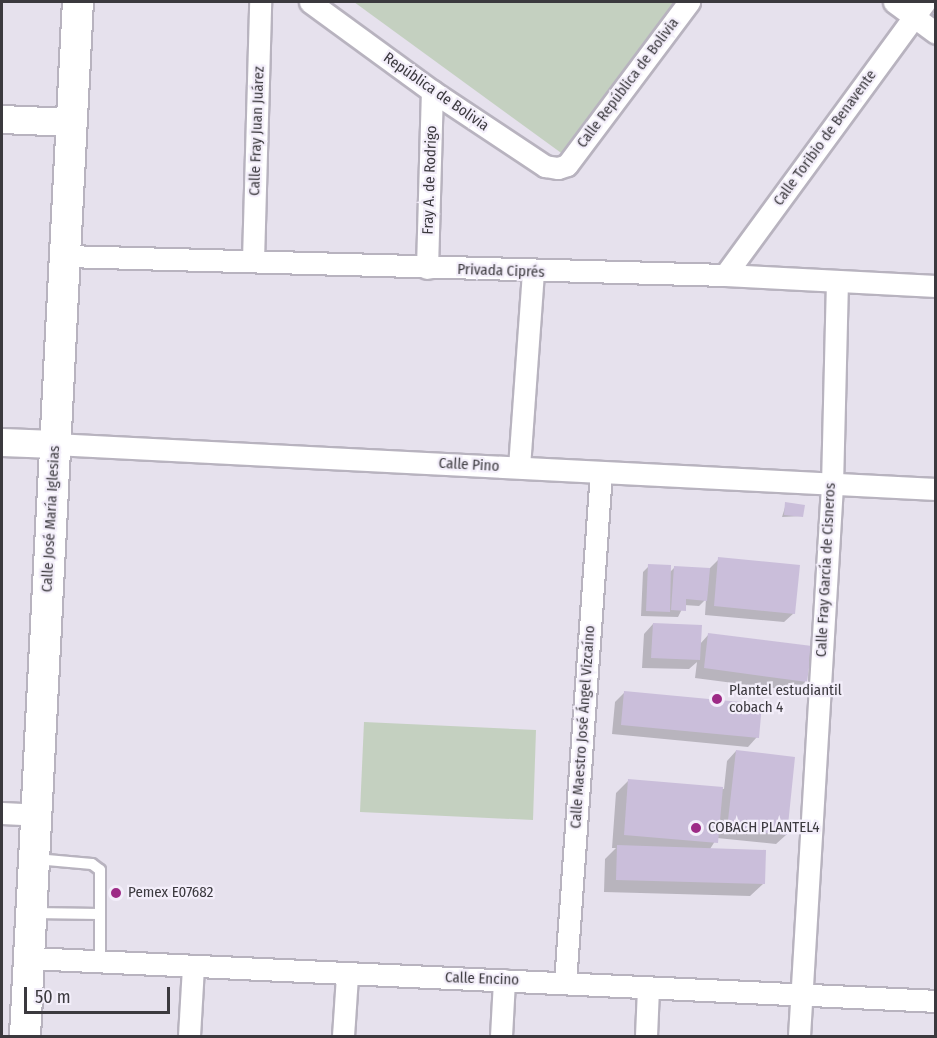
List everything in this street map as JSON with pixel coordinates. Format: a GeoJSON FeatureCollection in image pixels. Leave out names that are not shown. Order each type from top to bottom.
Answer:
{"type":"FeatureCollection","features":[{"type":"Feature","properties":{"kind":"main road","name":"Calle José María Iglesias"},"geometry":{"type":"LineString","coordinates":[[25,1036],[78,2]]}},
{"type":"Feature","properties":{"kind":"street","name":"Calle Fray Juan Juárez"},"geometry":{"type":"LineString","coordinates":[[253,260],[260,2]]}},
{"type":"Feature","properties":{"kind":"street","name":"República de Bolivia"},"geometry":{"type":"LineString","coordinates":[[310,2],[432,91],[545,166],[567,165]]}},
{"type":"Feature","properties":{"kind":"street","name":"Calle República de Bolivia"},"geometry":{"type":"LineString","coordinates":[[567,165],[689,2]]}},
{"type":"Feature","properties":{"kind":"street"},"geometry":{"type":"LineString","coordinates":[[894,2],[919,9],[936,33]]}},
{"type":"Feature","properties":{"kind":"street","name":"Calle Toribio de Benavente"},"geometry":{"type":"LineString","coordinates":[[725,275],[919,9]]}},
{"type":"Feature","properties":{"kind":"street","name":"Fray A. de Rodrigo"},"geometry":{"type":"LineString","coordinates":[[427,268],[432,91]]}},
{"type":"Feature","properties":{"kind":"street"},"geometry":{"type":"LineString","coordinates":[[2,119],[71,122]]}},
{"type":"Feature","properties":{"kind":"street","name":"Privada Ciprés"},"geometry":{"type":"LineString","coordinates":[[66,256],[253,260],[532,273],[725,275],[837,283],[936,286]]}},
{"type":"Feature","properties":{"kind":"street"},"geometry":{"type":"LineString","coordinates":[[519,467],[532,273]]}},
{"type":"Feature","properties":{"kind":"street","name":"Calle Fray García de Cisneros"},"geometry":{"type":"LineString","coordinates":[[799,1036],[832,484],[837,283]]}},
{"type":"Feature","properties":{"kind":"street","name":"Calle Pino"},"geometry":{"type":"LineString","coordinates":[[2,442],[936,489]]}},
{"type":"Feature","properties":{"kind":"street","name":"Calle Maestro José Ángel Vizcaíno"},"geometry":{"type":"LineString","coordinates":[[565,983],[601,472]]}},
{"type":"Feature","properties":{"kind":"street"},"geometry":{"type":"LineString","coordinates":[[2,813],[37,815]]}},
{"type":"Feature","properties":{"kind":"street","name":"Calle Encino"},"geometry":{"type":"LineString","coordinates":[[29,958],[347,975],[504,980],[936,1001]]}},
{"type":"Feature","properties":{"kind":"street"},"geometry":{"type":"LineString","coordinates":[[189,1036],[193,966]]}},
{"type":"Feature","properties":{"kind":"street"},"geometry":{"type":"LineString","coordinates":[[343,1036],[347,975]]}},
{"type":"Feature","properties":{"kind":"street"},"geometry":{"type":"LineString","coordinates":[[501,1036],[504,980]]}},
{"type":"Feature","properties":{"kind":"street"},"geometry":{"type":"LineString","coordinates":[[646,1036],[648,988]]}},
{"type":"Feature","properties":{"kind":"lane"},"geometry":{"type":"LineString","coordinates":[[33,859],[95,865],[100,870],[100,962]]}},
{"type":"Feature","properties":{"kind":"lane"},"geometry":{"type":"LineString","coordinates":[[32,913],[99,914]]}},
{"type":"Feature","properties":{"kind":"green space"},"geometry":{"type":"Polygon","coordinates":[[[354,2],[681,2],[564,155],[354,2]]]}},
{"type":"Feature","properties":{"kind":"green space"},"geometry":{"type":"Polygon","coordinates":[[[364,722],[536,730],[533,820],[360,812],[364,722]]]}},
{"type":"Feature","properties":{"kind":"building"},"geometry":{"type":"Polygon","coordinates":[[[785,502],[805,505],[803,517],[784,515],[785,502]]]}},
{"type":"Feature","properties":{"kind":"building"},"geometry":{"type":"Polygon","coordinates":[[[718,557],[800,565],[795,614],[714,606],[718,557]]]}},
{"type":"Feature","properties":{"kind":"building"},"geometry":{"type":"Polygon","coordinates":[[[648,564],[671,565],[670,612],[646,611],[648,564]]]}},
{"type":"Feature","properties":{"kind":"building"},"geometry":{"type":"Polygon","coordinates":[[[674,566],[710,568],[707,601],[686,599],[686,611],[671,610],[674,566]]]}},
{"type":"Feature","properties":{"kind":"building"},"geometry":{"type":"Polygon","coordinates":[[[653,623],[702,625],[700,660],[651,658],[653,623]]]}},
{"type":"Feature","properties":{"kind":"building"},"geometry":{"type":"Polygon","coordinates":[[[708,633],[812,646],[807,682],[704,668],[708,633]]]}},
{"type":"Feature","properties":{"kind":"building"},"geometry":{"type":"Polygon","coordinates":[[[624,691],[762,704],[759,738],[621,725],[624,691]]]}},
{"type":"Feature","properties":{"kind":"building"},"geometry":{"type":"Polygon","coordinates":[[[736,750],[795,757],[787,835],[727,829],[736,750]]]}},
{"type":"Feature","properties":{"kind":"building"},"geometry":{"type":"Polygon","coordinates":[[[628,779],[723,787],[718,843],[624,835],[628,779]]]}},
{"type":"Feature","properties":{"kind":"building"},"geometry":{"type":"Polygon","coordinates":[[[617,845],[766,850],[765,884],[616,880],[617,845]]]}},
{"type":"Feature","properties":{"kind":"place","name":"Plantel estudiantil cobach 4"},"geometry":{"type":"Point","coordinates":[717,699]}},
{"type":"Feature","properties":{"kind":"place","name":"COBACH PLANTEL4"},"geometry":{"type":"Point","coordinates":[696,828]}},
{"type":"Feature","properties":{"kind":"place","name":"Pemex E07682"},"geometry":{"type":"Point","coordinates":[116,893]}}]}
